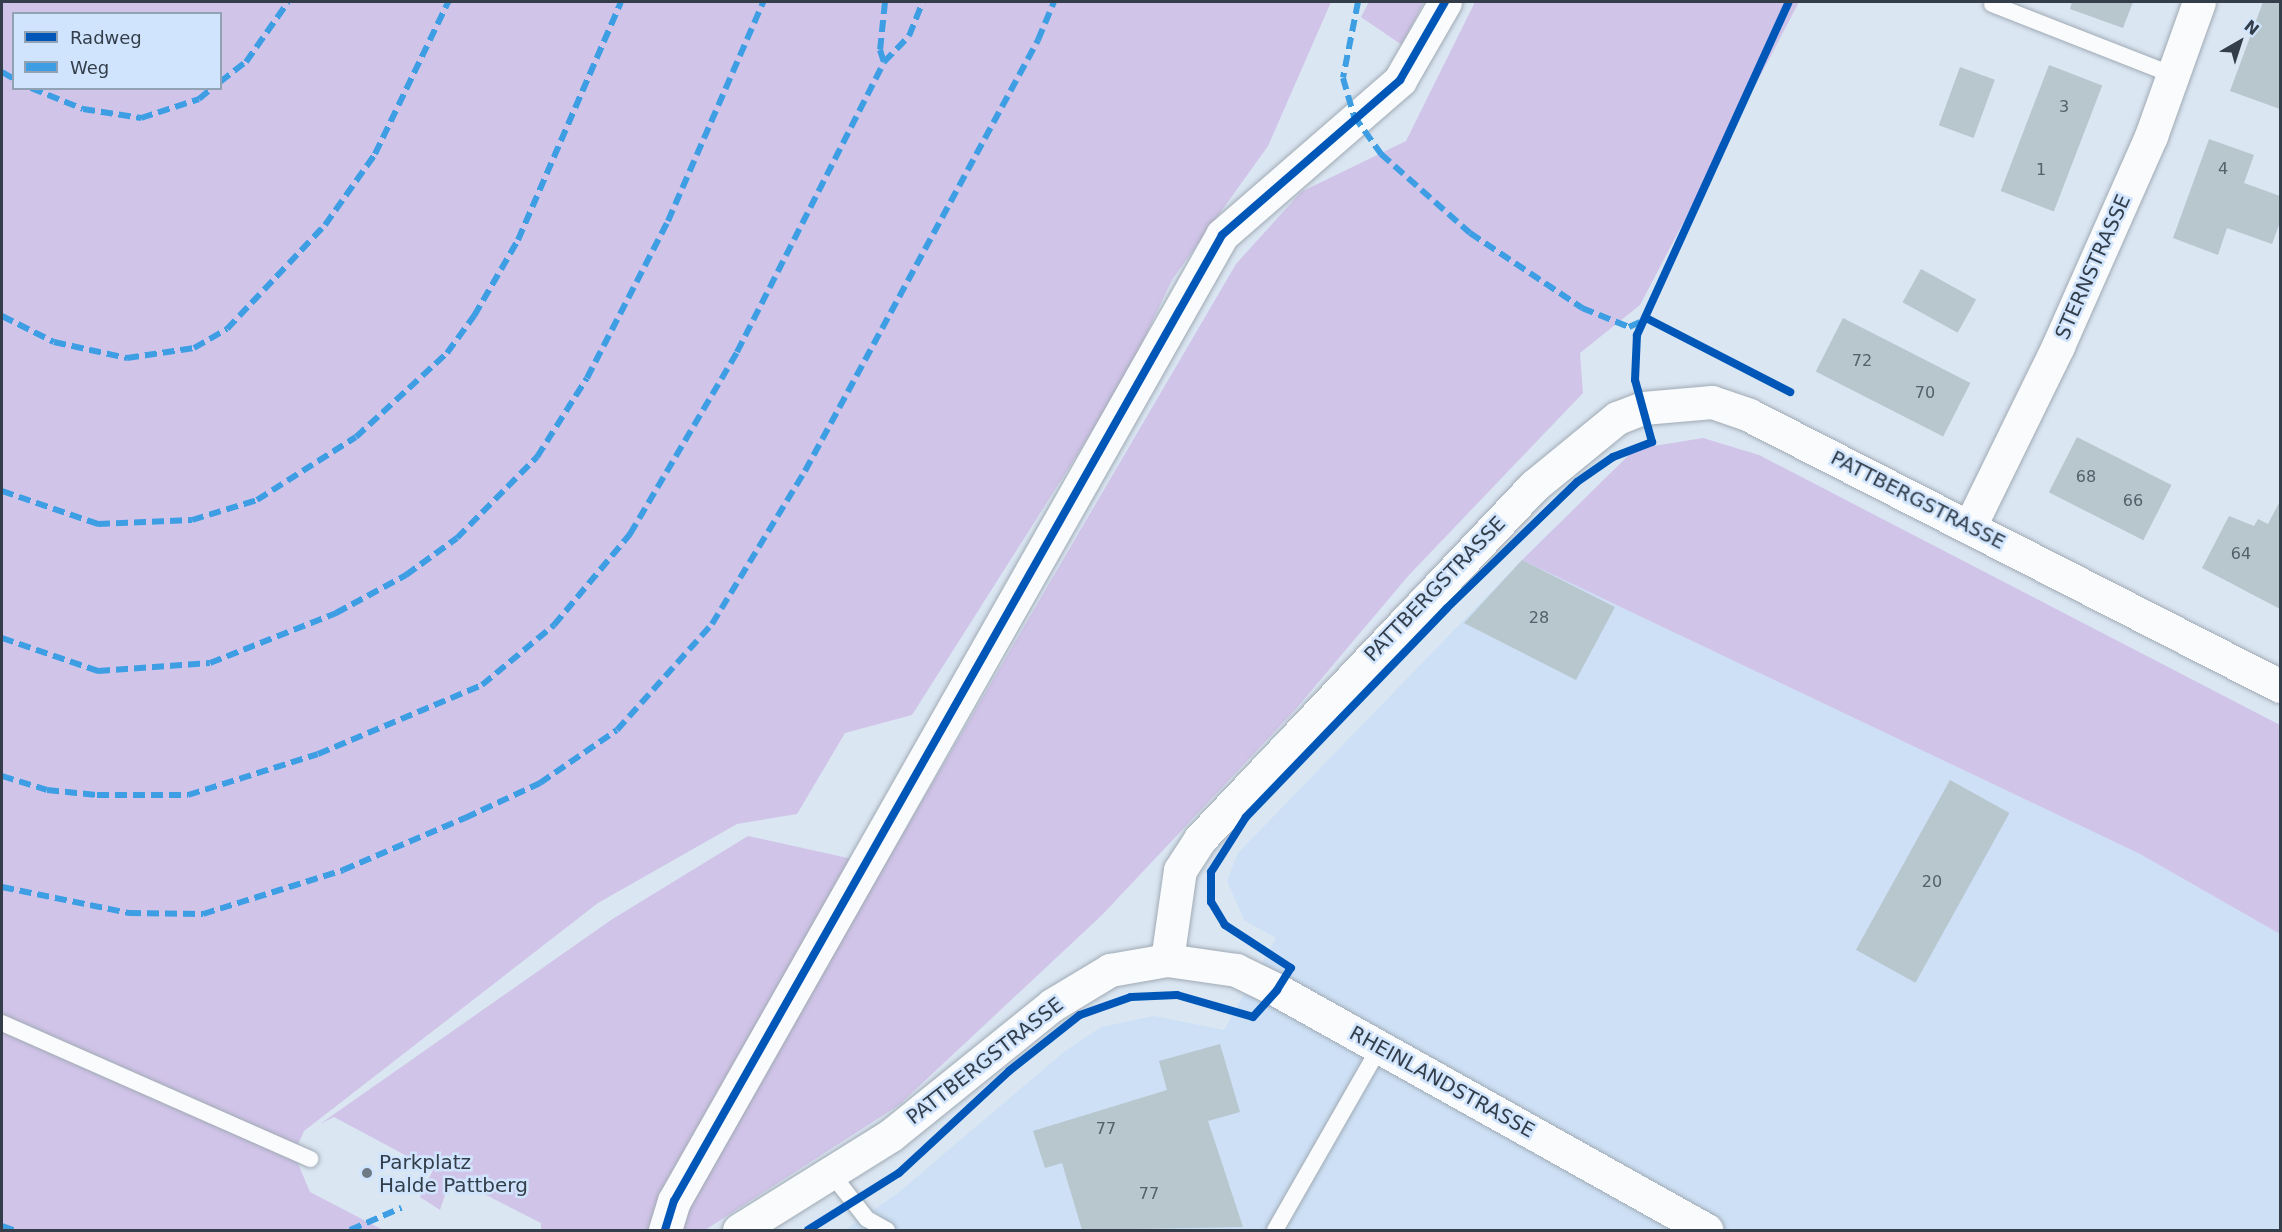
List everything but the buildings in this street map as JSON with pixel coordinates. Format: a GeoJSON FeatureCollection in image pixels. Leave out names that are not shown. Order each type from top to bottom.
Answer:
{"type":"FeatureCollection","features":[{"type":"Feature","properties":{"kind":"street"},"geometry":{"type":"LineString","coordinates":[[665,1230],[674,1201],[1222,235],[1400,81],[1445,2]]}},
{"type":"Feature","properties":{"kind":"street","name":"STERNSTRASSE"},"geometry":{"type":"LineString","coordinates":[[1970,526],[2058,346],[2173,75],[2199,2]]}},
{"type":"Feature","properties":{"kind":"street","name":"PATTBERGSTRASSE"},"geometry":{"type":"LineString","coordinates":[[739,1230],[891,1135],[1052,1005],[1110,970],[1167,960],[1180,870],[1200,838],[1535,484],[1617,418],[1671,403],[1712,402],[1749,415],[2280,686]]}},
{"type":"Feature","properties":{"kind":"street","name":"RHEINLANDSTRASSE"},"geometry":{"type":"LineString","coordinates":[[1167,960],[1236,969],[1707,1230]]}},
{"type":"Feature","properties":{"kind":"lane"},"geometry":{"type":"LineString","coordinates":[[1992,4],[2173,75]]}},
{"type":"Feature","properties":{"kind":"lane"},"geometry":{"type":"LineString","coordinates":[[2,1023],[310,1159]]}},
{"type":"Feature","properties":{"kind":"lane"},"geometry":{"type":"LineString","coordinates":[[1275,1230],[1380,1047]]}},
{"type":"Feature","properties":{"kind":"lane"},"geometry":{"type":"LineString","coordinates":[[831,1173],[867,1218],[887,1230]]}},
{"type":"Feature","properties":{"kind":"shaded area"},"geometry":{"type":"Polygon","coordinates":[[[2,2],[1331,2],[1268,146],[1172,280],[1124,381],[912,715],[845,733],[797,814],[737,824],[598,903],[304,1131],[294,1154],[310,1192],[383,1230],[2,1230],[2,2]]]}},
{"type":"Feature","properties":{"kind":"shaded area"},"geometry":{"type":"Polygon","coordinates":[[[1369,2],[1424,2],[1402,45],[1361,17],[1369,2]]]}},
{"type":"Feature","properties":{"kind":"shaded area"},"geometry":{"type":"Polygon","coordinates":[[[1475,2],[1799,2],[1640,305],[1580,353],[1583,393],[1409,575],[1295,710],[1102,915],[899,1105],[705,1230],[541,1230],[541,1223],[451,1177],[440,1210],[420,1197],[433,1170],[334,1117],[320,1124],[611,920],[748,836],[884,866],[1236,264],[1301,192],[1406,141],[1475,2]]]}},
{"type":"Feature","properties":{"kind":"shaded area"},"geometry":{"type":"Polygon","coordinates":[[[1703,438],[1759,455],[2280,725],[2280,934],[2140,854],[1522,560],[1635,449],[1703,438]]]}},
{"type":"Feature","properties":{"kind":"shaded area"},"geometry":{"type":"Polygon","coordinates":[[[1522,560],[2140,854],[2280,934],[2280,1230],[845,1230],[898,1193],[1065,1051],[1101,1027],[1154,1016],[1224,1030],[1276,938],[1244,920],[1227,881],[1238,853],[1522,560]]]}},
{"type":"Feature","properties":{"kind":"marked path"},"geometry":{"type":"LineString","coordinates":[[222,80],[246,62],[288,2]]}},
{"type":"Feature","properties":{"kind":"marked path"},"geometry":{"type":"LineString","coordinates":[[2,316],[54,342],[127,358],[194,348],[227,329],[325,225],[375,154],[448,2]]}},
{"type":"Feature","properties":{"kind":"marked path"},"geometry":{"type":"LineString","coordinates":[[2,491],[98,524],[192,520],[257,500],[356,437],[447,353],[474,316],[518,240],[621,2]]}},
{"type":"Feature","properties":{"kind":"marked path"},"geometry":{"type":"LineString","coordinates":[[2,638],[98,671],[210,663],[336,613],[406,575],[457,538],[537,457],[587,378],[668,221],[763,2]]}},
{"type":"Feature","properties":{"kind":"marked path"},"geometry":{"type":"LineString","coordinates":[[885,2],[880,50],[884,62],[909,36],[923,2]]}},
{"type":"Feature","properties":{"kind":"marked path"},"geometry":{"type":"LineString","coordinates":[[2,887],[129,913],[203,914],[343,870],[465,818],[540,783],[617,730],[712,624],[805,471],[1038,40],[1054,2]]}},
{"type":"Feature","properties":{"kind":"marked path"},"geometry":{"type":"LineString","coordinates":[[1358,2],[1343,78],[1354,116],[1381,154],[1470,233],[1582,308],[1629,327],[1645,320]]}},
{"type":"Feature","properties":{"kind":"marked path"},"geometry":{"type":"LineString","coordinates":[[2,776],[47,790],[97,795],[188,795],[318,754],[482,685],[554,625],[630,534],[737,352],[884,62]]}},
{"type":"Feature","properties":{"kind":"marked path"},"geometry":{"type":"LineString","coordinates":[[2,72],[12,78]]}},
{"type":"Feature","properties":{"kind":"marked path"},"geometry":{"type":"LineString","coordinates":[[36,90],[83,109],[141,118],[199,99],[210,90]]}},
{"type":"Feature","properties":{"kind":"marked path"},"geometry":{"type":"LineString","coordinates":[[350,1230],[401,1208]]}},
{"type":"Feature","properties":{"kind":"marked path"},"geometry":{"type":"LineString","coordinates":[[2,1226],[13,1230]]}},
{"type":"Feature","properties":{"kind":"cycle path"},"geometry":{"type":"LineString","coordinates":[[665,1230],[674,1201],[1222,235],[1400,80],[1445,2]]}},
{"type":"Feature","properties":{"kind":"cycle path"},"geometry":{"type":"LineString","coordinates":[[808,1230],[899,1173],[1009,1071],[1080,1015],[1131,997],[1177,995],[1253,1017],[1277,990],[1291,968],[1225,925],[1211,902],[1211,872],[1246,817],[1446,609],[1577,482],[1613,457],[1652,442],[1635,380],[1637,335],[1789,2]]}},
{"type":"Feature","properties":{"kind":"cycle path"},"geometry":{"type":"LineString","coordinates":[[1648,319],[1790,392]]}},
{"type":"Feature","properties":{"kind":"place","name":"Parkplatz Halde Pattberg"},"geometry":{"type":"Point","coordinates":[367,1173]}}]}
